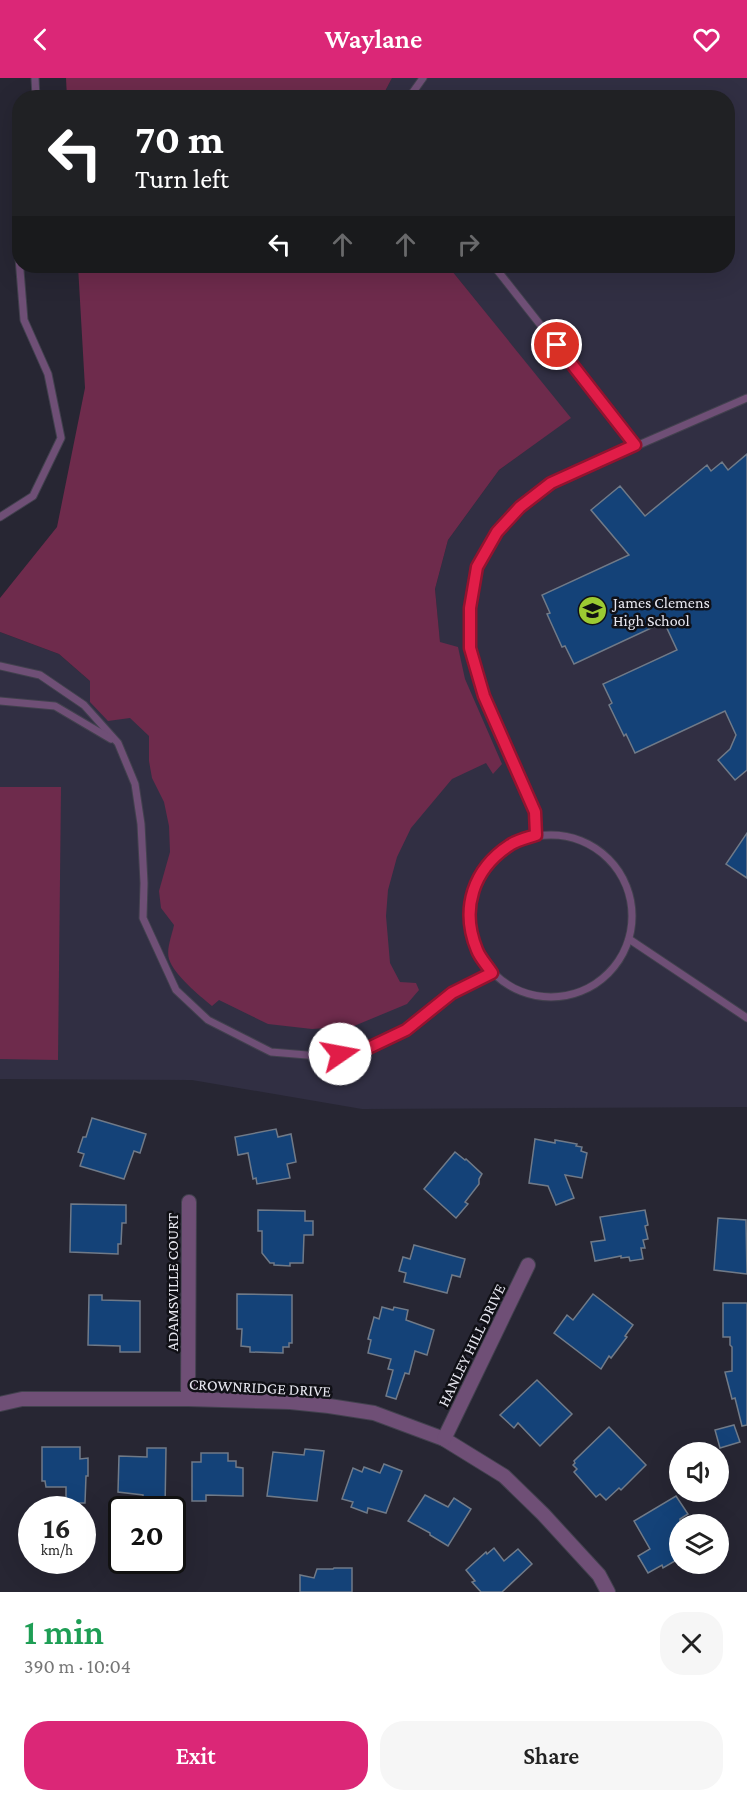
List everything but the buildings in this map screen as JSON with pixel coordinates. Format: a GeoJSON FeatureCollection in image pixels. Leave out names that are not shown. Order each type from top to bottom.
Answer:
{"type":"FeatureCollection","features":[{"type":"Feature","properties":{"kind":"street","name":"ADAMSVILLE COURT"},"geometry":{"type":"LineString","coordinates":[[188,1399],[189,1202]]}},
{"type":"Feature","properties":{"kind":"street","name":"HANLEY HILL DRIVE"},"geometry":{"type":"LineString","coordinates":[[444,1439],[528,1265]]}},
{"type":"Feature","properties":{"kind":"street","name":"CROWNRIDGE DRIVE"},"geometry":{"type":"LineString","coordinates":[[0,1393],[22,1399]]}},
{"type":"Feature","properties":{"kind":"street","name":"CROWNRIDGE DRIVE"},"geometry":{"type":"LineString","coordinates":[[0,1404],[22,1399],[188,1399],[290,1402],[374,1413],[444,1439],[504,1476],[543,1514],[599,1575],[608,1592]]}},
{"type":"Feature","properties":{"kind":"lane"},"geometry":{"type":"LineString","coordinates":[[0,517],[33,496],[61,438],[48,374],[24,320],[20,273]]}},
{"type":"Feature","properties":{"kind":"lane"},"geometry":{"type":"LineString","coordinates":[[500,273],[635,445]]}},
{"type":"Feature","properties":{"kind":"lane"},"geometry":{"type":"LineString","coordinates":[[536,835],[535,812],[484,696],[470,648],[470,608],[477,567],[497,532],[520,507],[551,483],[747,398]]}},
{"type":"Feature","properties":{"kind":"lane"},"geometry":{"type":"LineString","coordinates":[[0,666],[40,675],[84,705],[118,743],[135,784],[141,824],[143,918],[177,990],[208,1020],[271,1052],[319,1056],[362,1051],[406,1030],[452,993],[492,973]]}},
{"type":"Feature","properties":{"kind":"lane"},"geometry":{"type":"LineString","coordinates":[[0,701],[55,706],[118,743]]}},
{"type":"Feature","properties":{"kind":"lane"},"geometry":{"type":"LineString","coordinates":[[536,835],[564,835],[590,844],[612,861],[627,885],[633,912],[629,939],[616,964],[596,984],[570,995],[542,997],[515,989],[492,973],[477,952],[470,928],[470,903],[477,879],[492,859],[512,844],[536,835]]}},
{"type":"Feature","properties":{"kind":"lane"},"geometry":{"type":"LineString","coordinates":[[629,939],[747,1018]]}},
{"type":"Feature","properties":{"kind":"shaded area"},"geometry":{"type":"Polygon","coordinates":[[[66,78],[392,78],[386,90],[67,90],[66,78]]]}},
{"type":"Feature","properties":{"kind":"shaded area","name":"James Clemens High School"},"geometry":{"type":"Polygon","coordinates":[[[392,78],[747,78],[747,1107],[362,1109],[192,1080],[0,1079],[0,632],[59,654],[90,681],[440,643],[435,589],[448,540],[499,470],[570,418],[454,273],[735,273],[735,90],[386,90],[392,78]]]}},
{"type":"Feature","properties":{"kind":"shaded area"},"geometry":{"type":"Polygon","coordinates":[[[78,273],[454,273],[571,418],[499,470],[448,540],[435,589],[440,642],[458,647],[465,679],[502,764],[493,774],[486,763],[452,779],[411,828],[397,857],[388,890],[386,916],[390,963],[400,982],[416,983],[419,990],[407,1004],[354,1026],[312,1029],[268,1024],[219,1000],[212,1006],[194,991],[172,965],[168,955],[174,925],[161,908],[159,891],[170,852],[169,826],[164,802],[152,778],[149,736],[130,718],[108,721],[90,702],[90,681],[59,654],[0,632],[0,598],[57,527],[85,388],[78,273]]]}},
{"type":"Feature","properties":{"kind":"shaded area"},"geometry":{"type":"Polygon","coordinates":[[[0,787],[61,787],[58,1060],[0,1059],[0,787]]]}},
{"type":"Feature","properties":{"kind":"place","name":"James Clemens High School"},"geometry":{"type":"Point","coordinates":[592,611]}},
{"type":"Feature","properties":{"kind":"route"},"geometry":{"type":"LineString","coordinates":[[340,1054],[362,1051],[406,1030],[452,993],[492,973],[477,952],[470,928],[470,903],[477,879],[492,859],[512,844],[536,835],[535,812],[484,696],[470,648],[470,608],[477,567],[497,532],[520,507],[551,483],[635,445],[557,345]]}}]}
